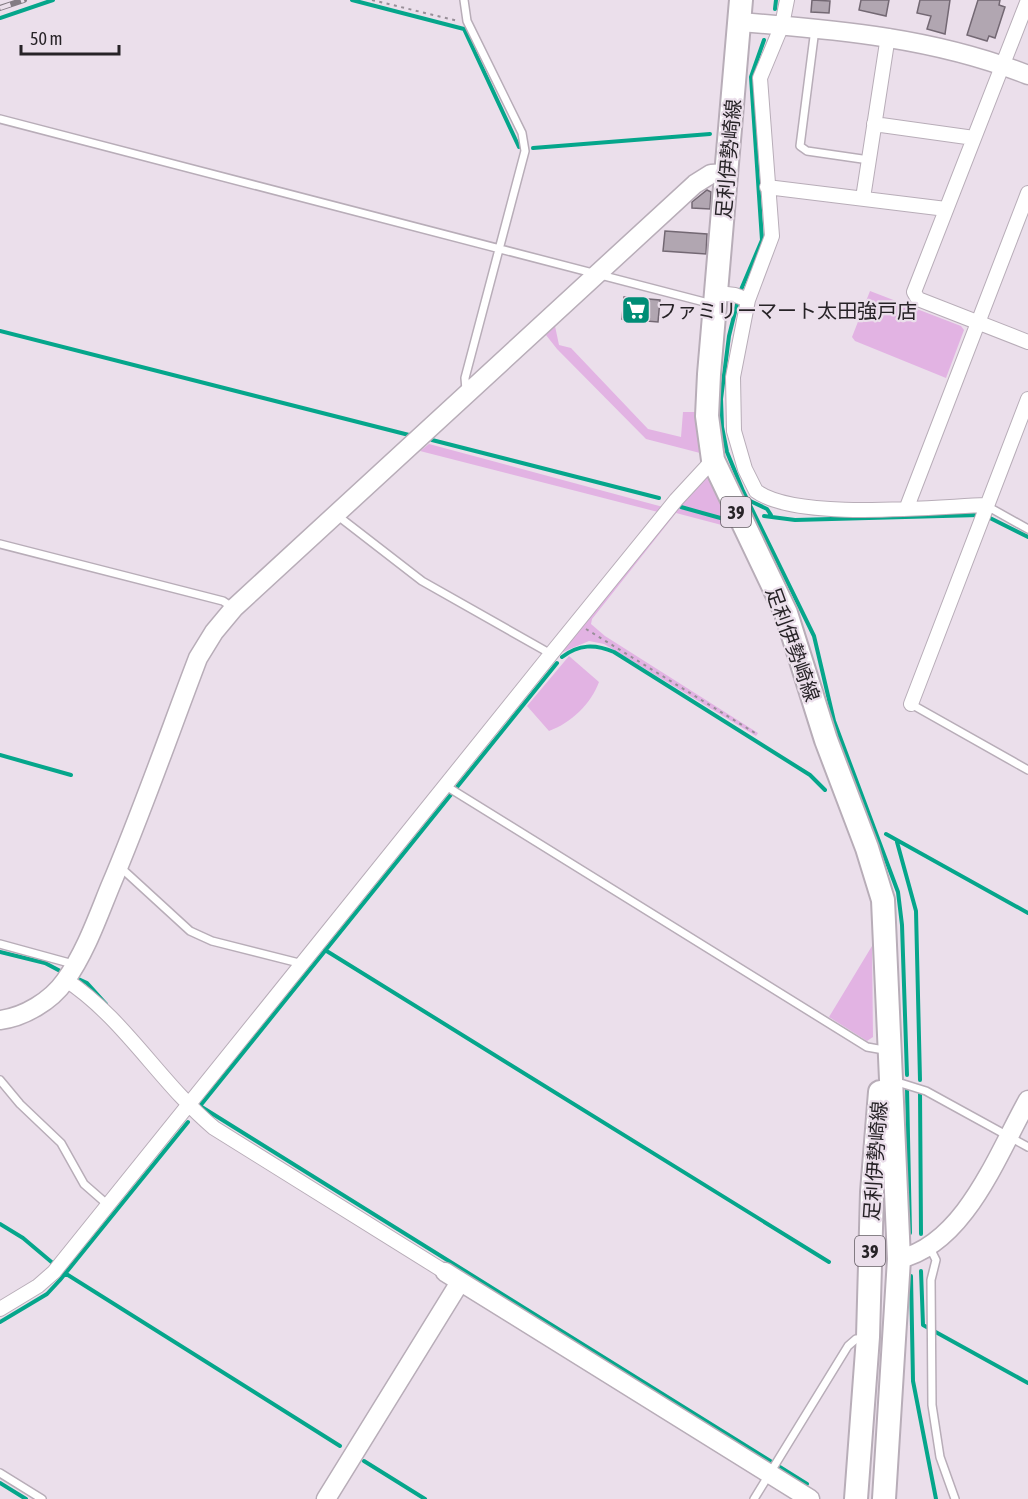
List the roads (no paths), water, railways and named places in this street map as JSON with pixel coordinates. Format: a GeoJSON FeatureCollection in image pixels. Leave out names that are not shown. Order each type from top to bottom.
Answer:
{"type":"FeatureCollection","features":[{"type":"Feature","properties":{"kind":"main road","name":"足利伊勢崎線"},"geometry":{"type":"LineString","coordinates":[[741,11],[727,173],[732,298],[707,403],[713,460],[786,613],[826,740],[878,878],[886,918],[898,1259],[884,1499]]}},
{"type":"Feature","properties":{"kind":"main road","name":"足利伊勢崎線"},"geometry":{"type":"LineString","coordinates":[[856,1499],[868,1337],[872,1181],[888,1003]]}},
{"type":"Feature","properties":{"kind":"main road"},"geometry":{"type":"LineString","coordinates":[[868,1337],[873,1329],[878,1276],[881,1270],[898,1259],[884,1250],[871,1235]]}},
{"type":"Feature","properties":{"kind":"street"},"geometry":{"type":"LineString","coordinates":[[787,0],[782,26],[761,71],[771,243],[732,298],[732,407],[739,451],[756,491],[770,499],[795,506],[985,505]]}},
{"type":"Feature","properties":{"kind":"street"},"geometry":{"type":"LineString","coordinates":[[1028,0],[916,287],[915,296],[1028,342]]}},
{"type":"Feature","properties":{"kind":"street"},"geometry":{"type":"LineString","coordinates":[[741,11],[782,26],[888,36],[936,46],[1028,75]]}},
{"type":"Feature","properties":{"kind":"street"},"geometry":{"type":"LineString","coordinates":[[863,198],[888,36]]}},
{"type":"Feature","properties":{"kind":"street"},"geometry":{"type":"LineString","coordinates":[[874,124],[974,138]]}},
{"type":"Feature","properties":{"kind":"street"},"geometry":{"type":"LineString","coordinates":[[0,1020],[32,1009],[70,973],[119,866],[198,658],[214,632],[234,608],[695,184],[711,174],[727,173]]}},
{"type":"Feature","properties":{"kind":"street"},"geometry":{"type":"LineString","coordinates":[[767,187],[946,209]]}},
{"type":"Feature","properties":{"kind":"street"},"geometry":{"type":"LineString","coordinates":[[907,507],[976,322],[1028,193]]}},
{"type":"Feature","properties":{"kind":"street"},"geometry":{"type":"LineString","coordinates":[[911,704],[985,505],[1028,399]]}},
{"type":"Feature","properties":{"kind":"street"},"geometry":{"type":"LineString","coordinates":[[0,1309],[38,1286],[54,1272],[551,654],[676,500],[713,460]]}},
{"type":"Feature","properties":{"kind":"street"},"geometry":{"type":"LineString","coordinates":[[70,973],[189,1106],[214,1128],[810,1499]]}},
{"type":"Feature","properties":{"kind":"street"},"geometry":{"type":"LineString","coordinates":[[898,1259],[930,1248],[962,1217],[1028,1100]]}},
{"type":"Feature","properties":{"kind":"street"},"geometry":{"type":"LineString","coordinates":[[326,1499],[452,1277]]}},
{"type":"Feature","properties":{"kind":"lane"},"geometry":{"type":"LineString","coordinates":[[464,0],[467,21],[525,140],[525,151],[465,378],[466,396]]}},
{"type":"Feature","properties":{"kind":"lane"},"geometry":{"type":"LineString","coordinates":[[815,28],[800,146],[807,151],[869,160]]}},
{"type":"Feature","properties":{"kind":"lane"},"geometry":{"type":"LineString","coordinates":[[0,119],[499,247],[698,302],[732,298]]}},
{"type":"Feature","properties":{"kind":"lane"},"geometry":{"type":"LineString","coordinates":[[985,505],[1028,529]]}},
{"type":"Feature","properties":{"kind":"lane"},"geometry":{"type":"LineString","coordinates":[[336,514],[422,580],[551,654]]}},
{"type":"Feature","properties":{"kind":"lane"},"geometry":{"type":"LineString","coordinates":[[0,544],[223,601],[234,608]]}},
{"type":"Feature","properties":{"kind":"lane"},"geometry":{"type":"LineString","coordinates":[[911,704],[1028,770]]}},
{"type":"Feature","properties":{"kind":"lane"},"geometry":{"type":"LineString","coordinates":[[446,786],[867,1047],[884,1050]]}},
{"type":"Feature","properties":{"kind":"lane"},"geometry":{"type":"LineString","coordinates":[[119,866],[190,931],[212,941],[303,964]]}},
{"type":"Feature","properties":{"kind":"lane"},"geometry":{"type":"LineString","coordinates":[[0,944],[70,973]]}},
{"type":"Feature","properties":{"kind":"lane"},"geometry":{"type":"LineString","coordinates":[[0,1080],[20,1104],[61,1143],[84,1184],[108,1205]]}},
{"type":"Feature","properties":{"kind":"lane"},"geometry":{"type":"LineString","coordinates":[[892,1081],[926,1091],[1028,1147]]}},
{"type":"Feature","properties":{"kind":"lane"},"geometry":{"type":"LineString","coordinates":[[930,1248],[936,1260],[931,1280],[932,1405],[940,1457],[955,1499]]}},
{"type":"Feature","properties":{"kind":"lane"},"geometry":{"type":"LineString","coordinates":[[754,1499],[848,1346],[856,1339],[868,1337]]}},
{"type":"Feature","properties":{"kind":"lane"},"geometry":{"type":"LineString","coordinates":[[0,1473],[42,1499]]}},
{"type":"Feature","properties":{"kind":"waterway"},"geometry":{"type":"LineString","coordinates":[[0,18],[53,0]]}},
{"type":"Feature","properties":{"kind":"waterway"},"geometry":{"type":"LineString","coordinates":[[352,0],[464,29],[519,147]]}},
{"type":"Feature","properties":{"kind":"waterway"},"geometry":{"type":"LineString","coordinates":[[775,9],[776,0]]}},
{"type":"Feature","properties":{"kind":"waterway"},"geometry":{"type":"LineString","coordinates":[[740,292],[762,240],[751,77],[764,40]]}},
{"type":"Feature","properties":{"kind":"waterway"},"geometry":{"type":"LineString","coordinates":[[533,148],[710,134]]}},
{"type":"Feature","properties":{"kind":"waterway"},"geometry":{"type":"LineString","coordinates":[[738,300],[729,336],[721,399],[722,427],[727,452],[743,491],[814,636],[834,721],[898,892],[902,925],[907,1075]]}},
{"type":"Feature","properties":{"kind":"waterway"},"geometry":{"type":"LineString","coordinates":[[0,331],[409,435]]}},
{"type":"Feature","properties":{"kind":"waterway"},"geometry":{"type":"LineString","coordinates":[[432,440],[659,498]]}},
{"type":"Feature","properties":{"kind":"waterway"},"geometry":{"type":"LineString","coordinates":[[748,500],[767,509],[771,515]]}},
{"type":"Feature","properties":{"kind":"waterway"},"geometry":{"type":"LineString","coordinates":[[681,507],[724,519]]}},
{"type":"Feature","properties":{"kind":"waterway"},"geometry":{"type":"LineString","coordinates":[[764,516],[795,520],[979,515]]}},
{"type":"Feature","properties":{"kind":"waterway"},"geometry":{"type":"LineString","coordinates":[[986,516],[1028,537]]}},
{"type":"Feature","properties":{"kind":"waterway"},"geometry":{"type":"LineString","coordinates":[[562,657],[587,647],[614,652],[810,775],[825,790]]}},
{"type":"Feature","properties":{"kind":"waterway"},"geometry":{"type":"LineString","coordinates":[[557,663],[200,1106],[807,1484]]}},
{"type":"Feature","properties":{"kind":"waterway"},"geometry":{"type":"LineString","coordinates":[[0,755],[71,775]]}},
{"type":"Feature","properties":{"kind":"waterway"},"geometry":{"type":"LineString","coordinates":[[886,834],[1028,913]]}},
{"type":"Feature","properties":{"kind":"waterway"},"geometry":{"type":"LineString","coordinates":[[897,842],[916,911],[920,1080]]}},
{"type":"Feature","properties":{"kind":"waterway"},"geometry":{"type":"LineString","coordinates":[[325,950],[829,1262]]}},
{"type":"Feature","properties":{"kind":"waterway"},"geometry":{"type":"LineString","coordinates":[[0,952],[45,963],[64,973]]}},
{"type":"Feature","properties":{"kind":"waterway"},"geometry":{"type":"LineString","coordinates":[[74,977],[87,983],[106,1004]]}},
{"type":"Feature","properties":{"kind":"waterway"},"geometry":{"type":"LineString","coordinates":[[907,1088],[910,1233]]}},
{"type":"Feature","properties":{"kind":"waterway"},"geometry":{"type":"LineString","coordinates":[[920,1091],[921,1234]]}},
{"type":"Feature","properties":{"kind":"waterway"},"geometry":{"type":"LineString","coordinates":[[0,1322],[47,1294],[188,1122]]}},
{"type":"Feature","properties":{"kind":"waterway"},"geometry":{"type":"LineString","coordinates":[[0,1224],[23,1238],[55,1265]]}},
{"type":"Feature","properties":{"kind":"waterway"},"geometry":{"type":"LineString","coordinates":[[60,1270],[340,1446]]}},
{"type":"Feature","properties":{"kind":"waterway"},"geometry":{"type":"LineString","coordinates":[[921,1271],[923,1325],[1028,1383]]}},
{"type":"Feature","properties":{"kind":"waterway"},"geometry":{"type":"LineString","coordinates":[[911,1276],[913,1381],[936,1499]]}},
{"type":"Feature","properties":{"kind":"waterway"},"geometry":{"type":"LineString","coordinates":[[364,1461],[425,1499]]}},
{"type":"Feature","properties":{"kind":"waterway"},"geometry":{"type":"LineString","coordinates":[[0,1483],[26,1499]]}},
{"type":"Feature","properties":{"kind":"railway"},"geometry":{"type":"LineString","coordinates":[[0,8],[24,0]]}},
{"type":"Feature","properties":{"kind":"place","name":"ファミリーマート太田強戸店"},"geometry":{"type":"Point","coordinates":[636,310]}}]}
